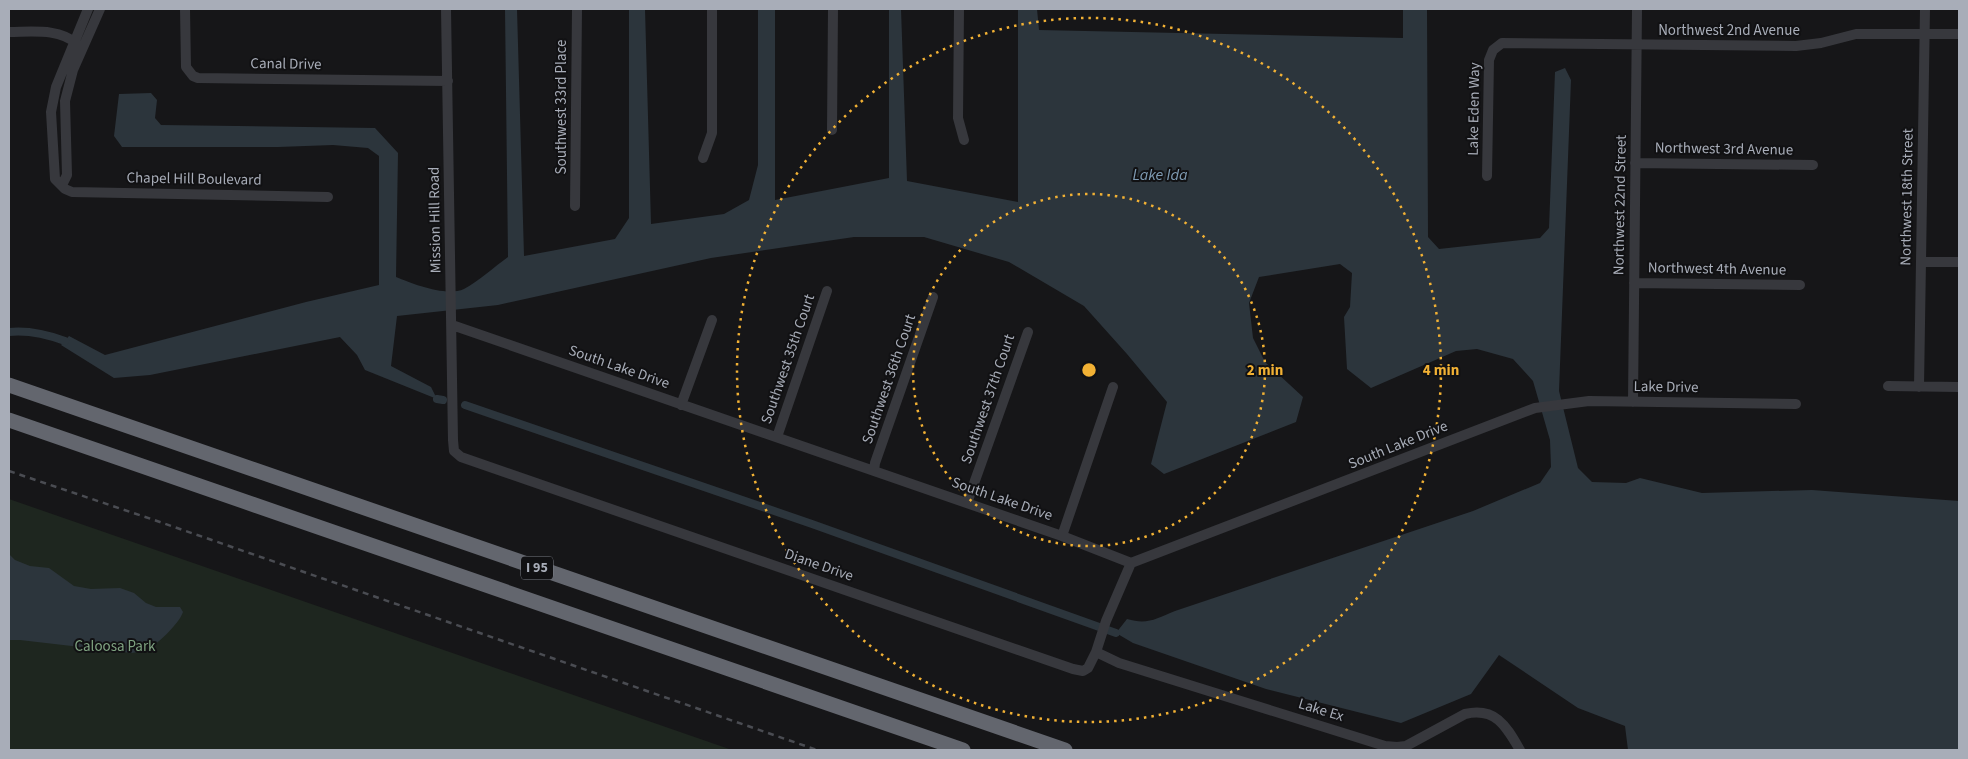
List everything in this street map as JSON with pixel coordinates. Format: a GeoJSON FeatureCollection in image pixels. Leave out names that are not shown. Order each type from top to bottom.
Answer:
{"type":"FeatureCollection","features":[{"type":"Feature","properties":{"kind":"highway","name":"I 95"},"geometry":{"type":"LineString","coordinates":[[9,385],[1065,750]]}},
{"type":"Feature","properties":{"kind":"highway","name":"I 95"},"geometry":{"type":"LineString","coordinates":[[9,420],[963,750]]}},
{"type":"Feature","properties":{"kind":"street"},"geometry":{"type":"LineString","coordinates":[[88,9],[56,87],[52,112],[55,179],[62,186],[67,175],[65,101],[82,48],[100,9]]}},
{"type":"Feature","properties":{"kind":"street","name":"Canal Drive"},"geometry":{"type":"LineString","coordinates":[[184,9],[186,67],[193,76],[198,78],[448,81]]}},
{"type":"Feature","properties":{"kind":"street","name":"Mission Hill Road"},"geometry":{"type":"LineString","coordinates":[[446,9],[453,430]]}},
{"type":"Feature","properties":{"kind":"street","name":"Southwest 33rd Place"},"geometry":{"type":"LineString","coordinates":[[575,206],[576,9]]}},
{"type":"Feature","properties":{"kind":"street"},"geometry":{"type":"LineString","coordinates":[[703,158],[712,133],[712,9]]}},
{"type":"Feature","properties":{"kind":"street"},"geometry":{"type":"LineString","coordinates":[[832,130],[833,9]]}},
{"type":"Feature","properties":{"kind":"street"},"geometry":{"type":"LineString","coordinates":[[959,9],[958,118],[964,140]]}},
{"type":"Feature","properties":{"kind":"street","name":"Northwest 22nd Street"},"geometry":{"type":"LineString","coordinates":[[1633,402],[1637,9]]}},
{"type":"Feature","properties":{"kind":"street","name":"Northwest 18th Street"},"geometry":{"type":"LineString","coordinates":[[1919,387],[1925,9]]}},
{"type":"Feature","properties":{"kind":"street"},"geometry":{"type":"LineString","coordinates":[[9,32],[48,33],[70,37],[82,48]]}},
{"type":"Feature","properties":{"kind":"street","name":"Northwest 2nd Avenue"},"geometry":{"type":"LineString","coordinates":[[1497,46],[1508,42],[1796,46],[1821,43],[1856,34],[1959,34]]}},
{"type":"Feature","properties":{"kind":"street","name":"Lake Eden Way"},"geometry":{"type":"LineString","coordinates":[[1487,176],[1489,60],[1490,54],[1497,46]]}},
{"type":"Feature","properties":{"kind":"street","name":"Northwest 3rd Avenue"},"geometry":{"type":"LineString","coordinates":[[1635,163],[1813,165]]}},
{"type":"Feature","properties":{"kind":"street","name":"Chapel Hill Boulevard"},"geometry":{"type":"LineString","coordinates":[[62,186],[72,192],[328,197]]}},
{"type":"Feature","properties":{"kind":"street"},"geometry":{"type":"LineString","coordinates":[[1921,262],[1959,262]]}},
{"type":"Feature","properties":{"kind":"street","name":"Northwest 4th Avenue"},"geometry":{"type":"LineString","coordinates":[[1634,283],[1800,284]]}},
{"type":"Feature","properties":{"kind":"street","name":"Southwest 35th Court"},"geometry":{"type":"LineString","coordinates":[[777,437],[827,291]]}},
{"type":"Feature","properties":{"kind":"street","name":"Southwest 36th Court"},"geometry":{"type":"LineString","coordinates":[[874,472],[875,463],[933,298]]}},
{"type":"Feature","properties":{"kind":"street"},"geometry":{"type":"LineString","coordinates":[[681,405],[712,320]]}},
{"type":"Feature","properties":{"kind":"street","name":"South Lake Drive"},"geometry":{"type":"LineString","coordinates":[[452,325],[1062,536],[1131,563],[1535,408]]}},
{"type":"Feature","properties":{"kind":"street","name":"Southwest 37th Court"},"geometry":{"type":"LineString","coordinates":[[967,504],[1028,332]]}},
{"type":"Feature","properties":{"kind":"street"},"geometry":{"type":"LineString","coordinates":[[1888,386],[1959,387]]}},
{"type":"Feature","properties":{"kind":"street"},"geometry":{"type":"LineString","coordinates":[[1062,536],[1113,387]]}},
{"type":"Feature","properties":{"kind":"street","name":"Lake Drive"},"geometry":{"type":"LineString","coordinates":[[1535,408],[1567,403],[1796,404]]}},
{"type":"Feature","properties":{"kind":"street","name":"Diane Drive"},"geometry":{"type":"LineString","coordinates":[[453,430],[454,451],[461,457],[1083,671],[1088,668],[1096,652],[1106,621],[1131,563]]}},
{"type":"Feature","properties":{"kind":"street","name":"Lake Ex"},"geometry":{"type":"LineString","coordinates":[[1096,652],[1119,663],[1385,746],[1406,746],[1465,714],[1475,712],[1486,713],[1497,718],[1508,730],[1520,750]]}},
{"type":"Feature","properties":{"kind":"green space","name":"Caloosa Park"},"geometry":{"type":"Polygon","coordinates":[[[9,499],[732,750],[9,750],[9,499]]]}},
{"type":"Feature","properties":{"kind":"water","name":"Lake Ida"},"geometry":{"type":"Polygon","coordinates":[[[505,9],[517,9],[524,256],[615,239],[629,218],[629,9],[645,9],[651,224],[724,214],[749,200],[758,165],[758,9],[775,9],[775,200],[889,178],[889,9],[901,9],[907,181],[1018,202],[1018,9],[1037,9],[1039,30],[1403,38],[1403,9],[1427,9],[1428,237],[1439,249],[1540,238],[1549,228],[1555,72],[1565,68],[1571,80],[1559,391],[1578,468],[1592,482],[1626,483],[1640,478],[1702,493],[1812,490],[1959,501],[1959,750],[1628,750],[1625,726],[1578,708],[1499,655],[1471,694],[1401,723],[1266,689],[1133,643],[1116,633],[1127,619],[1146,621],[1157,619],[1175,611],[1473,511],[1540,483],[1551,467],[1550,440],[1533,381],[1513,359],[1477,349],[1456,351],[1371,388],[1347,369],[1344,317],[1350,307],[1352,273],[1340,264],[1259,277],[1249,303],[1253,338],[1265,362],[1303,397],[1296,422],[1164,474],[1151,464],[1167,402],[1084,306],[1009,262],[924,237],[854,237],[711,258],[498,305],[397,316],[391,366],[431,387],[437,399],[365,370],[357,355],[340,337],[150,375],[114,378],[61,345],[69,336],[105,355],[306,302],[379,285],[379,156],[368,148],[333,145],[122,147],[114,136],[119,94],[151,93],[157,100],[155,118],[161,125],[375,128],[398,153],[396,277],[439,291],[464,289],[481,278],[508,257],[505,9]]]}},
{"type":"Feature","properties":{"kind":"water"},"geometry":{"type":"Polygon","coordinates":[[[9,554],[15,560],[30,566],[49,568],[74,586],[91,589],[120,588],[134,593],[146,603],[156,607],[180,607],[183,612],[166,634],[155,644],[141,652],[132,653],[9,640],[9,554]]]}},
{"type":"Feature","properties":{"kind":"waterway"},"geometry":{"type":"LineString","coordinates":[[9,332],[37,333],[65,341]]}},
{"type":"Feature","properties":{"kind":"waterway"},"geometry":{"type":"LineString","coordinates":[[437,399],[443,400]]}},
{"type":"Feature","properties":{"kind":"waterway"},"geometry":{"type":"LineString","coordinates":[[465,405],[812,524],[1116,633]]}},
{"type":"Feature","properties":{"kind":"railway"},"geometry":{"type":"LineString","coordinates":[[9,471],[817,750]]}}]}
